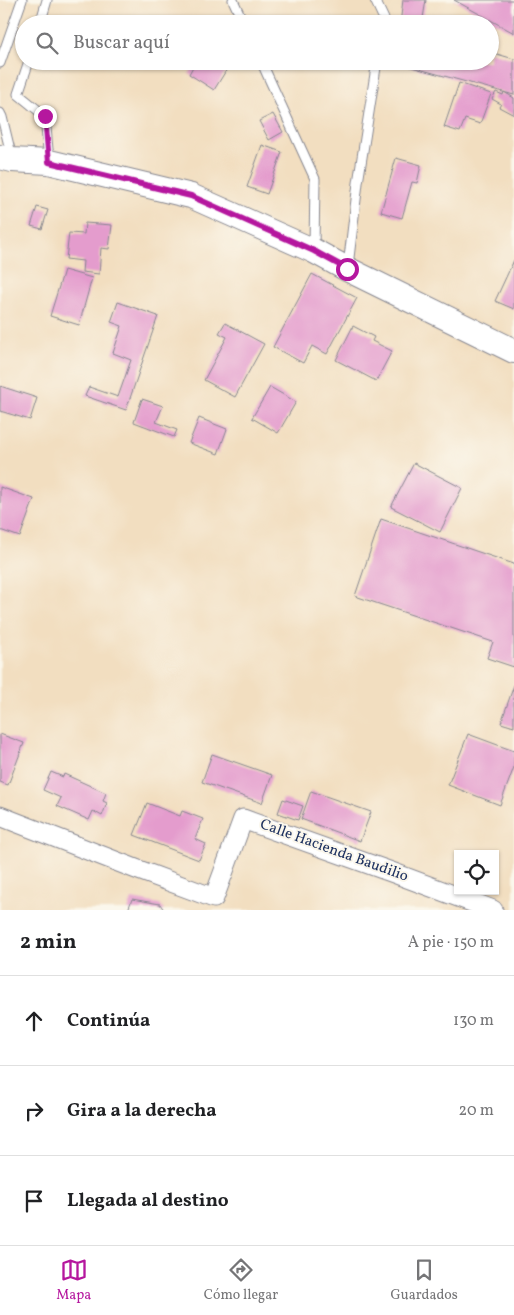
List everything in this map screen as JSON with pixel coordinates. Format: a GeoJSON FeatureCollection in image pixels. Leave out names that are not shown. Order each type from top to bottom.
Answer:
{"type":"FeatureCollection","features":[{"type":"Feature","properties":{"kind":"street"},"geometry":{"type":"LineString","coordinates":[[6,159],[49,162],[191,196],[314,251],[514,351]]}},
{"type":"Feature","properties":{"kind":"street","name":"Calle Hacienda Baudilio"},"geometry":{"type":"LineString","coordinates":[[0,816],[136,870],[214,898],[243,819],[493,910]]}},
{"type":"Feature","properties":{"kind":"lane"},"geometry":{"type":"LineString","coordinates":[[17,15],[22,0]]}},
{"type":"Feature","properties":{"kind":"lane"},"geometry":{"type":"LineString","coordinates":[[43,15],[47,0]]}},
{"type":"Feature","properties":{"kind":"lane"},"geometry":{"type":"LineString","coordinates":[[233,0],[240,15]]}},
{"type":"Feature","properties":{"kind":"lane"},"geometry":{"type":"LineString","coordinates":[[375,0],[382,15]]}},
{"type":"Feature","properties":{"kind":"lane"},"geometry":{"type":"LineString","coordinates":[[0,64],[15,20]]}},
{"type":"Feature","properties":{"kind":"lane"},"geometry":{"type":"LineString","coordinates":[[25,70],[18,94],[45,116],[49,162]]}},
{"type":"Feature","properties":{"kind":"lane"},"geometry":{"type":"LineString","coordinates":[[265,70],[314,178],[314,251]]}},
{"type":"Feature","properties":{"kind":"lane"},"geometry":{"type":"LineString","coordinates":[[347,269],[358,184],[377,70]]}},
{"type":"Feature","properties":{"kind":"lane"},"geometry":{"type":"LineString","coordinates":[[0,113],[6,159]]}},
{"type":"Feature","properties":{"kind":"building"},"geometry":{"type":"Polygon","coordinates":[[[403,0],[426,0],[424,15],[401,15],[403,0]]]}},
{"type":"Feature","properties":{"kind":"building"},"geometry":{"type":"Polygon","coordinates":[[[454,0],[514,0],[514,33],[499,25],[499,15],[481,15],[454,0]]]}},
{"type":"Feature","properties":{"kind":"building"},"geometry":{"type":"Polygon","coordinates":[[[499,55],[514,59],[514,95],[422,70],[499,70],[499,55]]]}},
{"type":"Feature","properties":{"kind":"building"},"geometry":{"type":"Polygon","coordinates":[[[191,70],[226,70],[214,90],[189,74],[191,70]]]}},
{"type":"Feature","properties":{"kind":"building"},"geometry":{"type":"Polygon","coordinates":[[[459,83],[491,94],[480,124],[465,119],[460,132],[444,127],[459,83]]]}},
{"type":"Feature","properties":{"kind":"building"},"geometry":{"type":"Polygon","coordinates":[[[496,92],[503,95],[504,92],[514,98],[514,115],[499,107],[501,104],[492,99],[496,92]]]}},
{"type":"Feature","properties":{"kind":"building"},"geometry":{"type":"Polygon","coordinates":[[[273,114],[283,132],[269,140],[259,121],[273,114]]]}},
{"type":"Feature","properties":{"kind":"building"},"geometry":{"type":"Polygon","coordinates":[[[262,145],[282,152],[267,194],[247,187],[262,145]]]}},
{"type":"Feature","properties":{"kind":"building"},"geometry":{"type":"Polygon","coordinates":[[[396,158],[421,165],[417,183],[412,182],[402,218],[381,212],[396,158]]]}},
{"type":"Feature","properties":{"kind":"building"},"geometry":{"type":"Polygon","coordinates":[[[37,207],[48,210],[42,229],[31,226],[37,207]]]}},
{"type":"Feature","properties":{"kind":"building"},"geometry":{"type":"Polygon","coordinates":[[[85,223],[112,225],[109,249],[101,248],[99,274],[82,272],[83,261],[66,259],[69,233],[84,234],[85,223]]]}},
{"type":"Feature","properties":{"kind":"building"},"geometry":{"type":"Polygon","coordinates":[[[514,260],[514,309],[495,301],[514,260]]]}},
{"type":"Feature","properties":{"kind":"building"},"geometry":{"type":"Polygon","coordinates":[[[64,270],[92,278],[79,325],[50,316],[64,270]]]}},
{"type":"Feature","properties":{"kind":"building"},"geometry":{"type":"Polygon","coordinates":[[[312,274],[357,298],[327,354],[312,346],[303,363],[273,347],[312,274]]]}},
{"type":"Feature","properties":{"kind":"building"},"geometry":{"type":"Polygon","coordinates":[[[118,302],[158,316],[126,410],[85,396],[89,387],[118,397],[131,360],[113,353],[122,326],[111,322],[118,302]]]}},
{"type":"Feature","properties":{"kind":"building"},"geometry":{"type":"Polygon","coordinates":[[[225,323],[264,344],[235,397],[204,380],[227,337],[219,333],[225,323]]]}},
{"type":"Feature","properties":{"kind":"building"},"geometry":{"type":"Polygon","coordinates":[[[353,326],[374,337],[372,341],[392,351],[376,381],[336,360],[353,326]]]}},
{"type":"Feature","properties":{"kind":"building"},"geometry":{"type":"Polygon","coordinates":[[[0,386],[37,398],[30,420],[0,411],[0,386]]]}},
{"type":"Feature","properties":{"kind":"building"},"geometry":{"type":"Polygon","coordinates":[[[270,387],[296,402],[278,433],[252,418],[270,387]]]}},
{"type":"Feature","properties":{"kind":"building"},"geometry":{"type":"Polygon","coordinates":[[[142,399],[163,406],[156,422],[177,430],[174,437],[134,422],[142,399]]]}},
{"type":"Feature","properties":{"kind":"building"},"geometry":{"type":"Polygon","coordinates":[[[199,418],[227,429],[218,454],[189,443],[199,418]]]}},
{"type":"Feature","properties":{"kind":"building"},"geometry":{"type":"Polygon","coordinates":[[[414,463],[462,488],[440,532],[391,507],[414,463]]]}},
{"type":"Feature","properties":{"kind":"building"},"geometry":{"type":"Polygon","coordinates":[[[0,487],[34,499],[20,537],[0,530],[0,487]]]}},
{"type":"Feature","properties":{"kind":"building"},"geometry":{"type":"Polygon","coordinates":[[[381,519],[514,564],[514,667],[487,658],[493,642],[355,596],[381,519]]]}},
{"type":"Feature","properties":{"kind":"building"},"geometry":{"type":"Polygon","coordinates":[[[514,685],[514,727],[501,723],[514,685]]]}},
{"type":"Feature","properties":{"kind":"building"},"geometry":{"type":"Polygon","coordinates":[[[0,734],[24,743],[8,785],[0,782],[0,734]]]}},
{"type":"Feature","properties":{"kind":"building"},"geometry":{"type":"Polygon","coordinates":[[[468,734],[514,751],[514,767],[500,805],[448,785],[468,734]]]}},
{"type":"Feature","properties":{"kind":"building"},"geometry":{"type":"Polygon","coordinates":[[[212,754],[272,775],[262,803],[202,782],[212,754]]]}},
{"type":"Feature","properties":{"kind":"building"},"geometry":{"type":"Polygon","coordinates":[[[51,772],[63,777],[64,774],[106,793],[103,801],[107,803],[102,816],[93,811],[89,820],[57,806],[61,798],[43,790],[51,772]]]}},
{"type":"Feature","properties":{"kind":"building"},"geometry":{"type":"Polygon","coordinates":[[[311,791],[371,812],[360,841],[301,819],[311,791]]]}},
{"type":"Feature","properties":{"kind":"building"},"geometry":{"type":"Polygon","coordinates":[[[283,799],[303,806],[298,820],[278,813],[283,799]]]}},
{"type":"Feature","properties":{"kind":"building"},"geometry":{"type":"Polygon","coordinates":[[[147,803],[180,816],[182,811],[203,819],[195,839],[206,844],[199,860],[134,835],[147,803]]]}},
{"type":"Feature","properties":{"kind":"building"},"geometry":{"type":"Polygon","coordinates":[[[132,899],[160,904],[164,910],[128,910],[132,899]]]}},
{"type":"Feature","properties":{"kind":"route"},"geometry":{"type":"LineString","coordinates":[[45,116],[49,162],[191,196],[314,251],[347,269]]}}]}
